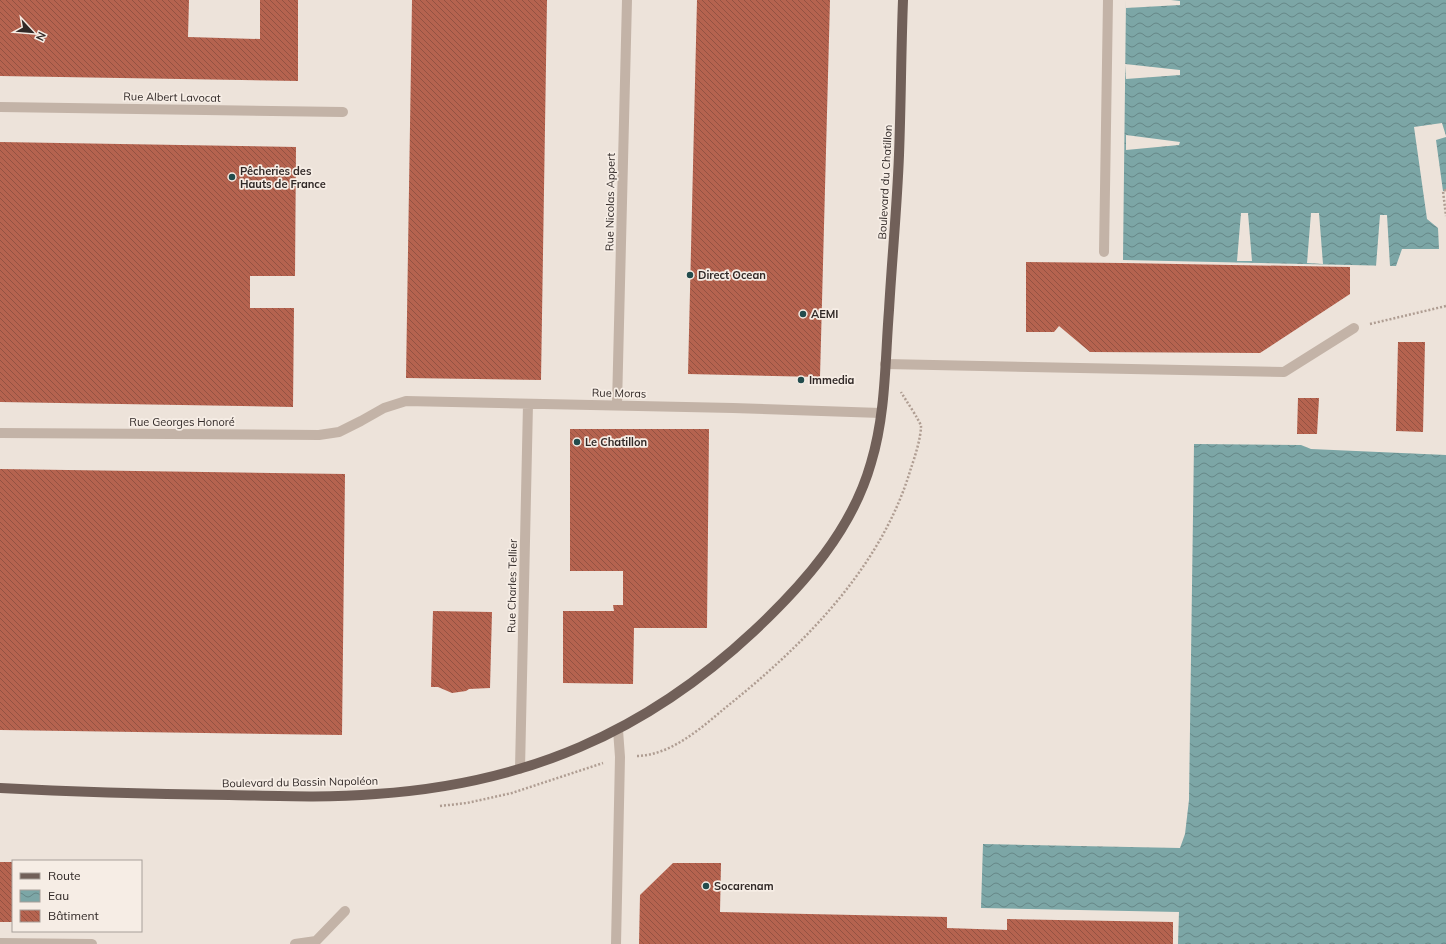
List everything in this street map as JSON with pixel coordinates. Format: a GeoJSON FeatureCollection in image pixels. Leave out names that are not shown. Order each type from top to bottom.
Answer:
{"type":"FeatureCollection","features":[{"type":"Feature","properties":{"kind":"main road","name":"Boulevard du Chatillon"},"geometry":{"type":"LineString","coordinates":[[885,364],[899,154],[902,0]]}},
{"type":"Feature","properties":{"kind":"main road","name":"Boulevard du Bassin Napoléon"},"geometry":{"type":"LineString","coordinates":[[0,788],[192,795],[351,796],[402,792],[446,786],[489,777],[520,769],[559,756],[593,742],[618,730],[658,706],[701,676],[782,604],[808,576],[848,517],[867,477],[878,437],[885,364]]}},
{"type":"Feature","properties":{"kind":"lane","name":"Rue Nicolas Appert"},"geometry":{"type":"LineString","coordinates":[[617,405],[627,0]]}},
{"type":"Feature","properties":{"kind":"lane"},"geometry":{"type":"LineString","coordinates":[[1104,252],[1108,0]]}},
{"type":"Feature","properties":{"kind":"lane","name":"Rue Albert Lavocat"},"geometry":{"type":"LineString","coordinates":[[0,107],[343,112]]}},
{"type":"Feature","properties":{"kind":"lane"},"geometry":{"type":"LineString","coordinates":[[885,364],[1284,372],[1354,328]]}},
{"type":"Feature","properties":{"kind":"lane","name":"Rue Moras"},"geometry":{"type":"LineString","coordinates":[[361,421],[384,408],[406,402],[617,405],[881,413]]}},
{"type":"Feature","properties":{"kind":"lane","name":"Rue Charles Tellier"},"geometry":{"type":"LineString","coordinates":[[520,769],[528,404]]}},
{"type":"Feature","properties":{"kind":"lane","name":"Rue Georges Honoré"},"geometry":{"type":"LineString","coordinates":[[0,433],[319,435],[346,429],[361,421]]}},
{"type":"Feature","properties":{"kind":"lane"},"geometry":{"type":"LineString","coordinates":[[616,944],[620,757],[618,730]]}},
{"type":"Feature","properties":{"kind":"lane"},"geometry":{"type":"LineString","coordinates":[[295,944],[318,942],[345,911]]}},
{"type":"Feature","properties":{"kind":"lane"},"geometry":{"type":"LineString","coordinates":[[0,943],[92,944]]}},
{"type":"Feature","properties":{"kind":"path"},"geometry":{"type":"LineString","coordinates":[[1445,191],[1446,216]]}},
{"type":"Feature","properties":{"kind":"path"},"geometry":{"type":"LineString","coordinates":[[1354,328],[1446,306]]}},
{"type":"Feature","properties":{"kind":"water"},"geometry":{"type":"Polygon","coordinates":[[[1126,0],[1446,0],[1446,136],[1442,123],[1414,127],[1427,219],[1438,228],[1439,249],[1402,249],[1396,266],[1123,260],[1126,0]]]}},
{"type":"Feature","properties":{"kind":"water"},"geometry":{"type":"Polygon","coordinates":[[[1446,137],[1446,191],[1443,191],[1436,140],[1446,137]]]}},
{"type":"Feature","properties":{"kind":"water"},"geometry":{"type":"Polygon","coordinates":[[[1194,444],[1301,445],[1311,449],[1446,455],[1446,944],[1178,944],[1179,912],[981,908],[983,844],[1180,848],[1185,834],[1189,800],[1194,444]]]}},
{"type":"Feature","properties":{"kind":"pier"},"geometry":{"type":"Polygon","coordinates":[[[1126,0],[1171,0],[1180,1],[1180,5],[1126,8],[1126,0]]]}},
{"type":"Feature","properties":{"kind":"pier"},"geometry":{"type":"Polygon","coordinates":[[[1125,64],[1180,70],[1180,75],[1126,79],[1125,64]]]}},
{"type":"Feature","properties":{"kind":"pier"},"geometry":{"type":"Polygon","coordinates":[[[1126,135],[1180,142],[1179,145],[1126,150],[1126,135]]]}},
{"type":"Feature","properties":{"kind":"pier"},"geometry":{"type":"Polygon","coordinates":[[[1241,213],[1248,213],[1252,261],[1237,261],[1241,213]]]}},
{"type":"Feature","properties":{"kind":"pier"},"geometry":{"type":"Polygon","coordinates":[[[1311,213],[1319,213],[1323,264],[1307,263],[1311,213]]]}},
{"type":"Feature","properties":{"kind":"pier"},"geometry":{"type":"Polygon","coordinates":[[[1380,215],[1387,215],[1390,266],[1376,266],[1380,215]]]}},
{"type":"Feature","properties":{"kind":"building"},"geometry":{"type":"Polygon","coordinates":[[[0,0],[189,0],[188,37],[260,39],[260,0],[298,0],[298,81],[0,76],[0,0]]]}},
{"type":"Feature","properties":{"kind":"building"},"geometry":{"type":"Polygon","coordinates":[[[412,0],[547,0],[541,380],[406,378],[412,0]]]}},
{"type":"Feature","properties":{"kind":"building"},"geometry":{"type":"Polygon","coordinates":[[[697,0],[830,0],[820,377],[688,374],[697,0]]]}},
{"type":"Feature","properties":{"kind":"building"},"geometry":{"type":"Polygon","coordinates":[[[0,142],[296,147],[295,276],[250,276],[250,308],[294,308],[293,407],[0,402],[0,142]]]}},
{"type":"Feature","properties":{"kind":"building"},"geometry":{"type":"Polygon","coordinates":[[[1026,262],[1350,267],[1350,294],[1260,353],[1090,352],[1059,326],[1054,332],[1026,332],[1026,262]]]}},
{"type":"Feature","properties":{"kind":"building"},"geometry":{"type":"Polygon","coordinates":[[[1398,342],[1425,342],[1423,432],[1396,431],[1398,342]]]}},
{"type":"Feature","properties":{"kind":"building"},"geometry":{"type":"Polygon","coordinates":[[[1298,398],[1319,398],[1317,434],[1297,434],[1298,398]]]}},
{"type":"Feature","properties":{"kind":"building"},"geometry":{"type":"Polygon","coordinates":[[[570,429],[709,429],[707,628],[634,628],[633,684],[563,683],[563,611],[614,611],[613,605],[623,605],[623,571],[570,571],[570,429]]]}},
{"type":"Feature","properties":{"kind":"building"},"geometry":{"type":"Polygon","coordinates":[[[0,469],[345,474],[342,735],[0,730],[0,469]]]}},
{"type":"Feature","properties":{"kind":"building"},"geometry":{"type":"Polygon","coordinates":[[[433,611],[492,612],[490,688],[469,689],[466,691],[452,693],[438,687],[431,687],[433,611]]]}},
{"type":"Feature","properties":{"kind":"building"},"geometry":{"type":"Polygon","coordinates":[[[0,862],[12,862],[12,922],[0,922],[0,862]]]}},
{"type":"Feature","properties":{"kind":"building","name":"Socarenam"},"geometry":{"type":"Polygon","coordinates":[[[673,863],[721,863],[720,912],[947,917],[947,928],[1007,930],[1007,919],[1173,922],[1173,944],[639,944],[640,895],[673,863]]]}},
{"type":"Feature","properties":{"kind":"place","name":"Pêcheries des Hauts de France"},"geometry":{"type":"Point","coordinates":[232,177]}},
{"type":"Feature","properties":{"kind":"place","name":"Direct Ocean"},"geometry":{"type":"Point","coordinates":[690,275]}},
{"type":"Feature","properties":{"kind":"place","name":"AEMI"},"geometry":{"type":"Point","coordinates":[803,314]}},
{"type":"Feature","properties":{"kind":"place","name":"Immedia"},"geometry":{"type":"Point","coordinates":[801,380]}},
{"type":"Feature","properties":{"kind":"place","name":"Le Chatillon"},"geometry":{"type":"Point","coordinates":[577,442]}},
{"type":"Feature","properties":{"kind":"place","name":"Socarenam"},"geometry":{"type":"Point","coordinates":[706,886]}}]}
